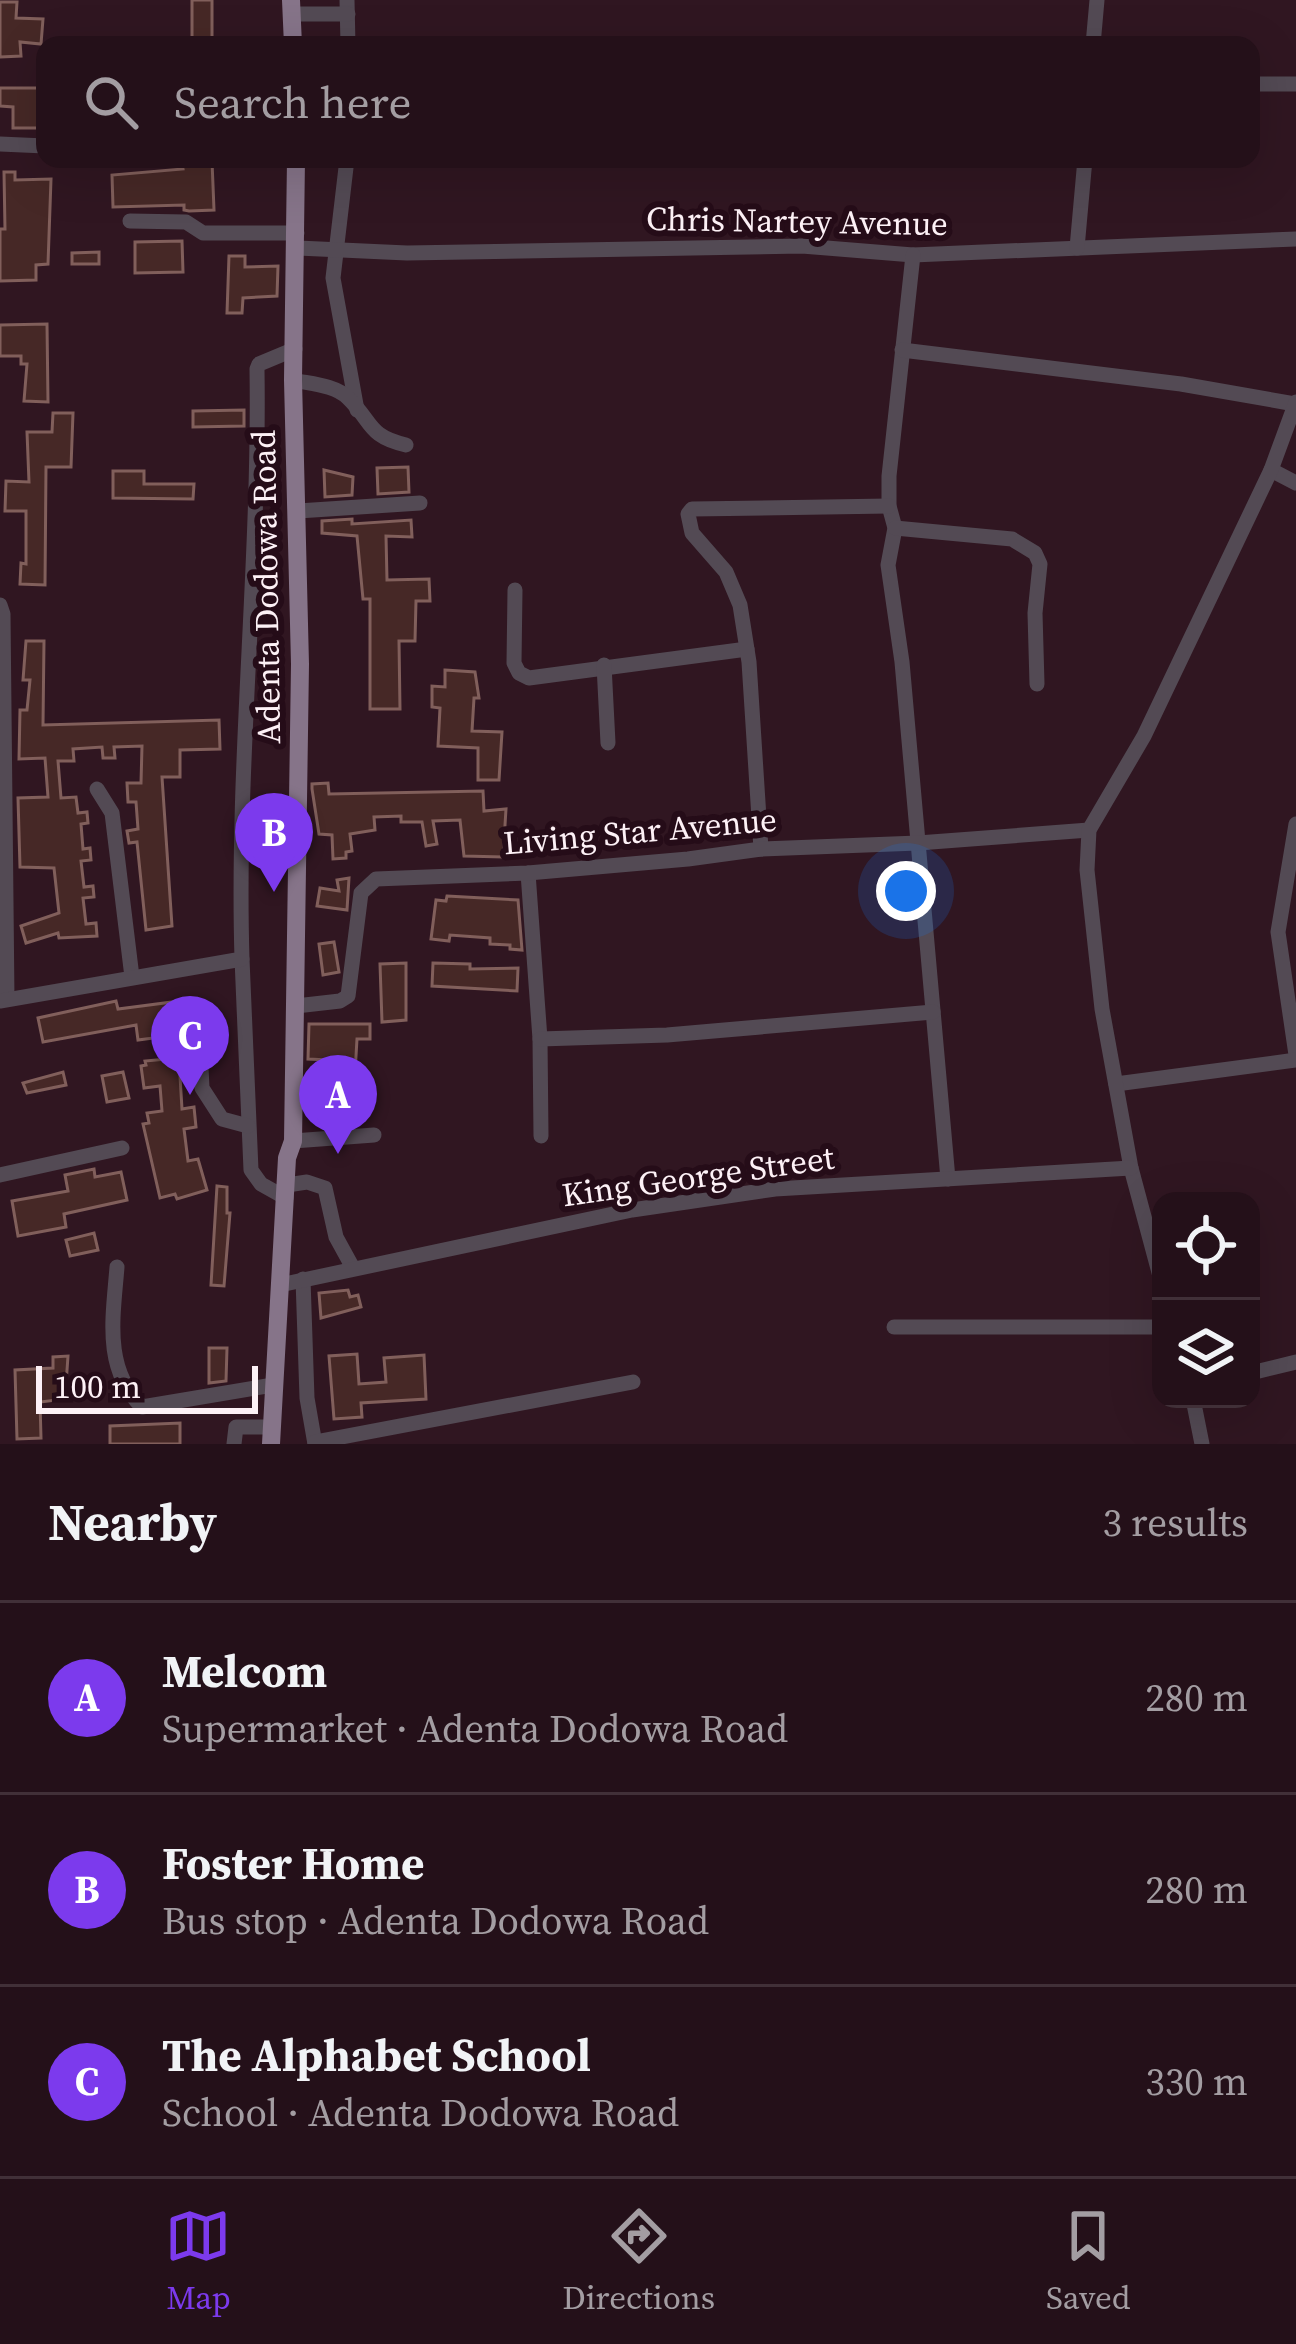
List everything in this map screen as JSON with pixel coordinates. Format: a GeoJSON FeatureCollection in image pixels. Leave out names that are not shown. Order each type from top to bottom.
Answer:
{"type":"FeatureCollection","features":[{"type":"Feature","properties":{"kind":"main road","name":"Adenta Dodowa Road"},"geometry":{"type":"LineString","coordinates":[[272,1436],[287,1158],[293,1141],[296,1006],[296,168]]}},
{"type":"Feature","properties":{"kind":"street"},"geometry":{"type":"LineString","coordinates":[[1095,36],[1097,0]]}},
{"type":"Feature","properties":{"kind":"street"},"geometry":{"type":"LineString","coordinates":[[292,7],[347,7]]}},
{"type":"Feature","properties":{"kind":"street"},"geometry":{"type":"LineString","coordinates":[[1260,84],[1296,84]]}},
{"type":"Feature","properties":{"kind":"street"},"geometry":{"type":"LineString","coordinates":[[0,144],[36,146]]}},
{"type":"Feature","properties":{"kind":"street"},"geometry":{"type":"LineString","coordinates":[[346,168],[333,278],[357,410]]}},
{"type":"Feature","properties":{"kind":"street"},"geometry":{"type":"LineString","coordinates":[[1077,248],[1084,168]]}},
{"type":"Feature","properties":{"kind":"street","name":"Chris Nartey Avenue"},"geometry":{"type":"LineString","coordinates":[[130,221],[186,222],[202,232],[297,241],[335,252],[802,246],[913,255],[1296,239]]}},
{"type":"Feature","properties":{"kind":"street"},"geometry":{"type":"LineString","coordinates":[[913,255],[889,506],[895,528],[888,565],[902,662],[949,1179]]}},
{"type":"Feature","properties":{"kind":"street"},"geometry":{"type":"LineString","coordinates":[[295,349],[256,368],[257,518],[244,738],[242,959],[248,1126],[251,1170],[261,1184],[286,1191],[307,1182],[325,1188],[336,1237],[352,1268]]}},
{"type":"Feature","properties":{"kind":"street"},"geometry":{"type":"LineString","coordinates":[[902,350],[1295,403],[1270,470],[1144,736],[1089,830],[1088,870],[1102,1010],[1131,1168],[1152,1246]]}},
{"type":"Feature","properties":{"kind":"street"},"geometry":{"type":"LineString","coordinates":[[293,380],[348,397],[376,435],[406,445]]}},
{"type":"Feature","properties":{"kind":"street"},"geometry":{"type":"LineString","coordinates":[[1270,470],[1296,483]]}},
{"type":"Feature","properties":{"kind":"street"},"geometry":{"type":"LineString","coordinates":[[298,511],[420,503]]}},
{"type":"Feature","properties":{"kind":"street"},"geometry":{"type":"LineString","coordinates":[[761,849],[740,604],[726,572],[686,520],[692,509],[889,506]]}},
{"type":"Feature","properties":{"kind":"street"},"geometry":{"type":"LineString","coordinates":[[895,528],[1012,539],[1035,553],[1040,564],[1035,613],[1037,684]]}},
{"type":"Feature","properties":{"kind":"street"},"geometry":{"type":"LineString","coordinates":[[515,590],[514,663],[529,678],[747,650]]}},
{"type":"Feature","properties":{"kind":"street"},"geometry":{"type":"LineString","coordinates":[[0,605],[3,1000],[242,959]]}},
{"type":"Feature","properties":{"kind":"street"},"geometry":{"type":"LineString","coordinates":[[604,665],[608,743]]}},
{"type":"Feature","properties":{"kind":"street"},"geometry":{"type":"LineString","coordinates":[[97,789],[112,813],[132,976]]}},
{"type":"Feature","properties":{"kind":"street"},"geometry":{"type":"LineString","coordinates":[[1116,1084],[1296,1057],[1279,932],[1296,824]]}},
{"type":"Feature","properties":{"kind":"street","name":"Living Star Avenue"},"geometry":{"type":"LineString","coordinates":[[296,1006],[347,998],[361,893],[369,882],[688,860],[761,849],[1089,830]]}},
{"type":"Feature","properties":{"kind":"street"},"geometry":{"type":"LineString","coordinates":[[528,873],[541,1039],[541,1136]]}},
{"type":"Feature","properties":{"kind":"street"},"geometry":{"type":"LineString","coordinates":[[541,1039],[667,1035],[932,1012]]}},
{"type":"Feature","properties":{"kind":"street"},"geometry":{"type":"LineString","coordinates":[[199,1025],[202,1088],[222,1119],[248,1126]]}},
{"type":"Feature","properties":{"kind":"street"},"geometry":{"type":"LineString","coordinates":[[293,1141],[374,1135]]}},
{"type":"Feature","properties":{"kind":"street"},"geometry":{"type":"LineString","coordinates":[[0,1175],[122,1148]]}},
{"type":"Feature","properties":{"kind":"street","name":"King George Street"},"geometry":{"type":"LineString","coordinates":[[280,1286],[632,1210],[775,1189],[1131,1168]]}},
{"type":"Feature","properties":{"kind":"street"},"geometry":{"type":"LineString","coordinates":[[117,1267],[115,1362],[142,1407],[273,1384]]}},
{"type":"Feature","properties":{"kind":"street"},"geometry":{"type":"LineString","coordinates":[[303,1279],[307,1398],[315,1443],[633,1382]]}},
{"type":"Feature","properties":{"kind":"street"},"geometry":{"type":"LineString","coordinates":[[894,1327],[1152,1327]]}},
{"type":"Feature","properties":{"kind":"street"},"geometry":{"type":"LineString","coordinates":[[1260,1371],[1296,1362]]}},
{"type":"Feature","properties":{"kind":"street"},"geometry":{"type":"LineString","coordinates":[[1195,1408],[1202,1444]]}},
{"type":"Feature","properties":{"kind":"street"},"geometry":{"type":"LineString","coordinates":[[233,1444],[236,1427],[272,1436]]}},
{"type":"Feature","properties":{"kind":"building"},"geometry":{"type":"Polygon","coordinates":[[[192,0],[212,0],[212,36],[192,36],[192,0]]]}},
{"type":"Feature","properties":{"kind":"building"},"geometry":{"type":"Polygon","coordinates":[[[0,2],[17,2],[16,18],[43,19],[42,36],[36,36],[36,44],[20,42],[21,56],[0,57],[0,2]]]}},
{"type":"Feature","properties":{"kind":"building"},"geometry":{"type":"Polygon","coordinates":[[[0,88],[36,88],[36,128],[13,128],[13,107],[0,106],[0,88]]]}},
{"type":"Feature","properties":{"kind":"building"},"geometry":{"type":"Polygon","coordinates":[[[212,168],[214,210],[189,211],[184,205],[113,207],[112,175],[212,168]]]}},
{"type":"Feature","properties":{"kind":"building"},"geometry":{"type":"Polygon","coordinates":[[[4,172],[15,172],[15,180],[51,179],[48,264],[36,265],[36,280],[0,281],[4,172]]]}},
{"type":"Feature","properties":{"kind":"building"},"geometry":{"type":"Polygon","coordinates":[[[182,241],[183,272],[135,273],[135,242],[182,241]]]}},
{"type":"Feature","properties":{"kind":"building"},"geometry":{"type":"Polygon","coordinates":[[[99,252],[99,264],[72,264],[72,253],[99,252]]]}},
{"type":"Feature","properties":{"kind":"building"},"geometry":{"type":"Polygon","coordinates":[[[229,256],[245,256],[245,267],[278,266],[277,296],[243,298],[242,313],[227,313],[229,256]]]}},
{"type":"Feature","properties":{"kind":"building"},"geometry":{"type":"Polygon","coordinates":[[[47,324],[48,402],[24,401],[27,364],[21,364],[21,356],[0,356],[0,325],[47,324]]]}},
{"type":"Feature","properties":{"kind":"building"},"geometry":{"type":"Polygon","coordinates":[[[244,410],[244,426],[193,427],[193,411],[244,410]]]}},
{"type":"Feature","properties":{"kind":"building"},"geometry":{"type":"Polygon","coordinates":[[[53,413],[73,413],[71,467],[46,467],[45,585],[20,584],[21,563],[26,564],[26,511],[5,511],[6,481],[29,482],[27,432],[52,432],[53,413]]]}},
{"type":"Feature","properties":{"kind":"building"},"geometry":{"type":"Polygon","coordinates":[[[408,467],[409,492],[378,494],[377,468],[408,467]]]}},
{"type":"Feature","properties":{"kind":"building"},"geometry":{"type":"Polygon","coordinates":[[[324,470],[353,477],[352,495],[325,497],[324,470]]]}},
{"type":"Feature","properties":{"kind":"building"},"geometry":{"type":"Polygon","coordinates":[[[113,471],[144,471],[144,484],[194,484],[193,499],[113,498],[113,471]]]}},
{"type":"Feature","properties":{"kind":"building"},"geometry":{"type":"Polygon","coordinates":[[[352,519],[352,524],[411,520],[412,537],[386,536],[387,580],[429,579],[430,601],[416,601],[415,641],[399,641],[400,709],[370,709],[370,599],[363,599],[357,536],[322,533],[322,521],[352,519]]]}},
{"type":"Feature","properties":{"kind":"building"},"geometry":{"type":"Polygon","coordinates":[[[26,641],[44,641],[43,725],[219,720],[220,749],[180,750],[180,777],[162,777],[172,926],[146,930],[137,842],[129,843],[127,831],[138,829],[136,802],[128,802],[127,783],[141,783],[142,746],[114,747],[115,758],[103,758],[102,747],[73,749],[74,761],[58,761],[61,798],[76,797],[78,813],[87,812],[88,823],[81,824],[83,849],[90,848],[91,860],[81,861],[84,887],[93,886],[94,897],[83,898],[86,924],[96,923],[97,936],[59,938],[58,933],[26,943],[21,926],[59,913],[54,868],[20,867],[18,798],[48,797],[45,758],[19,759],[20,710],[27,710],[30,680],[23,680],[26,641]]]}},
{"type":"Feature","properties":{"kind":"building"},"geometry":{"type":"Polygon","coordinates":[[[445,670],[475,672],[479,698],[474,698],[472,731],[502,732],[499,780],[478,780],[478,748],[438,746],[440,708],[432,707],[432,686],[445,687],[445,670]]]}},
{"type":"Feature","properties":{"kind":"building"},"geometry":{"type":"Polygon","coordinates":[[[328,783],[329,794],[483,791],[484,811],[506,809],[503,857],[464,856],[460,820],[433,821],[437,844],[426,846],[422,822],[401,822],[401,816],[374,817],[375,830],[350,834],[352,851],[346,852],[346,858],[333,859],[332,835],[319,834],[312,789],[312,784],[328,783]]]}},
{"type":"Feature","properties":{"kind":"building"},"geometry":{"type":"Polygon","coordinates":[[[349,878],[347,910],[317,906],[320,888],[339,891],[337,880],[349,878]]]}},
{"type":"Feature","properties":{"kind":"building"},"geometry":{"type":"Polygon","coordinates":[[[447,896],[518,900],[522,950],[490,944],[490,938],[450,935],[449,941],[431,939],[436,900],[446,901],[447,896]]]}},
{"type":"Feature","properties":{"kind":"building"},"geometry":{"type":"Polygon","coordinates":[[[334,942],[339,972],[323,975],[319,944],[334,942]]]}},
{"type":"Feature","properties":{"kind":"building"},"geometry":{"type":"Polygon","coordinates":[[[406,963],[406,1020],[382,1022],[380,964],[406,963]]]}},
{"type":"Feature","properties":{"kind":"building"},"geometry":{"type":"Polygon","coordinates":[[[433,963],[470,964],[470,969],[518,968],[517,991],[432,986],[433,963]]]}},
{"type":"Feature","properties":{"kind":"building"},"geometry":{"type":"Polygon","coordinates":[[[116,1001],[118,1009],[180,1001],[183,1021],[175,1022],[176,1035],[138,1040],[136,1025],[43,1042],[38,1018],[116,1001]]]}},
{"type":"Feature","properties":{"kind":"building"},"geometry":{"type":"Polygon","coordinates":[[[309,1024],[370,1024],[370,1039],[357,1039],[355,1073],[327,1071],[328,1060],[308,1059],[309,1024]]]}},
{"type":"Feature","properties":{"kind":"building"},"geometry":{"type":"Polygon","coordinates":[[[189,1057],[189,1075],[180,1076],[182,1109],[194,1107],[196,1127],[184,1129],[188,1161],[198,1159],[207,1190],[177,1199],[175,1194],[160,1198],[143,1124],[149,1123],[147,1113],[162,1111],[160,1086],[144,1088],[141,1066],[145,1061],[189,1057]]]}},
{"type":"Feature","properties":{"kind":"building"},"geometry":{"type":"Polygon","coordinates":[[[63,1072],[66,1085],[27,1093],[23,1083],[63,1072]]]}},
{"type":"Feature","properties":{"kind":"building"},"geometry":{"type":"Polygon","coordinates":[[[123,1072],[129,1098],[107,1102],[102,1076],[123,1072]]]}},
{"type":"Feature","properties":{"kind":"building"},"geometry":{"type":"Polygon","coordinates":[[[94,1169],[95,1177],[121,1172],[127,1200],[64,1214],[66,1227],[18,1236],[12,1201],[68,1191],[65,1175],[94,1169]]]}},
{"type":"Feature","properties":{"kind":"building"},"geometry":{"type":"Polygon","coordinates":[[[217,1186],[227,1187],[230,1213],[224,1286],[211,1285],[217,1186]]]}},
{"type":"Feature","properties":{"kind":"building"},"geometry":{"type":"Polygon","coordinates":[[[94,1233],[98,1250],[70,1256],[66,1240],[94,1233]]]}},
{"type":"Feature","properties":{"kind":"building"},"geometry":{"type":"Polygon","coordinates":[[[348,1290],[350,1297],[358,1295],[361,1307],[321,1318],[319,1293],[348,1290]]]}},
{"type":"Feature","properties":{"kind":"building"},"geometry":{"type":"Polygon","coordinates":[[[209,1348],[227,1348],[226,1381],[209,1383],[209,1348]]]}},
{"type":"Feature","properties":{"kind":"building"},"geometry":{"type":"Polygon","coordinates":[[[357,1354],[359,1384],[386,1382],[384,1358],[424,1355],[426,1399],[361,1403],[362,1417],[334,1419],[329,1356],[357,1354]]]}},
{"type":"Feature","properties":{"kind":"building"},"geometry":{"type":"Polygon","coordinates":[[[68,1356],[65,1399],[40,1402],[41,1438],[17,1439],[15,1370],[53,1368],[53,1357],[68,1356]]]}},
{"type":"Feature","properties":{"kind":"building"},"geometry":{"type":"Polygon","coordinates":[[[180,1423],[180,1444],[110,1444],[110,1426],[180,1423]]]}},
{"type":"Feature","properties":{"kind":"place","name":"Foster Home"},"geometry":{"type":"Point","coordinates":[274,892]}},
{"type":"Feature","properties":{"kind":"place","name":"The Alphabet School"},"geometry":{"type":"Point","coordinates":[190,1095]}},
{"type":"Feature","properties":{"kind":"place","name":"Melcom"},"geometry":{"type":"Point","coordinates":[338,1154]}}]}
